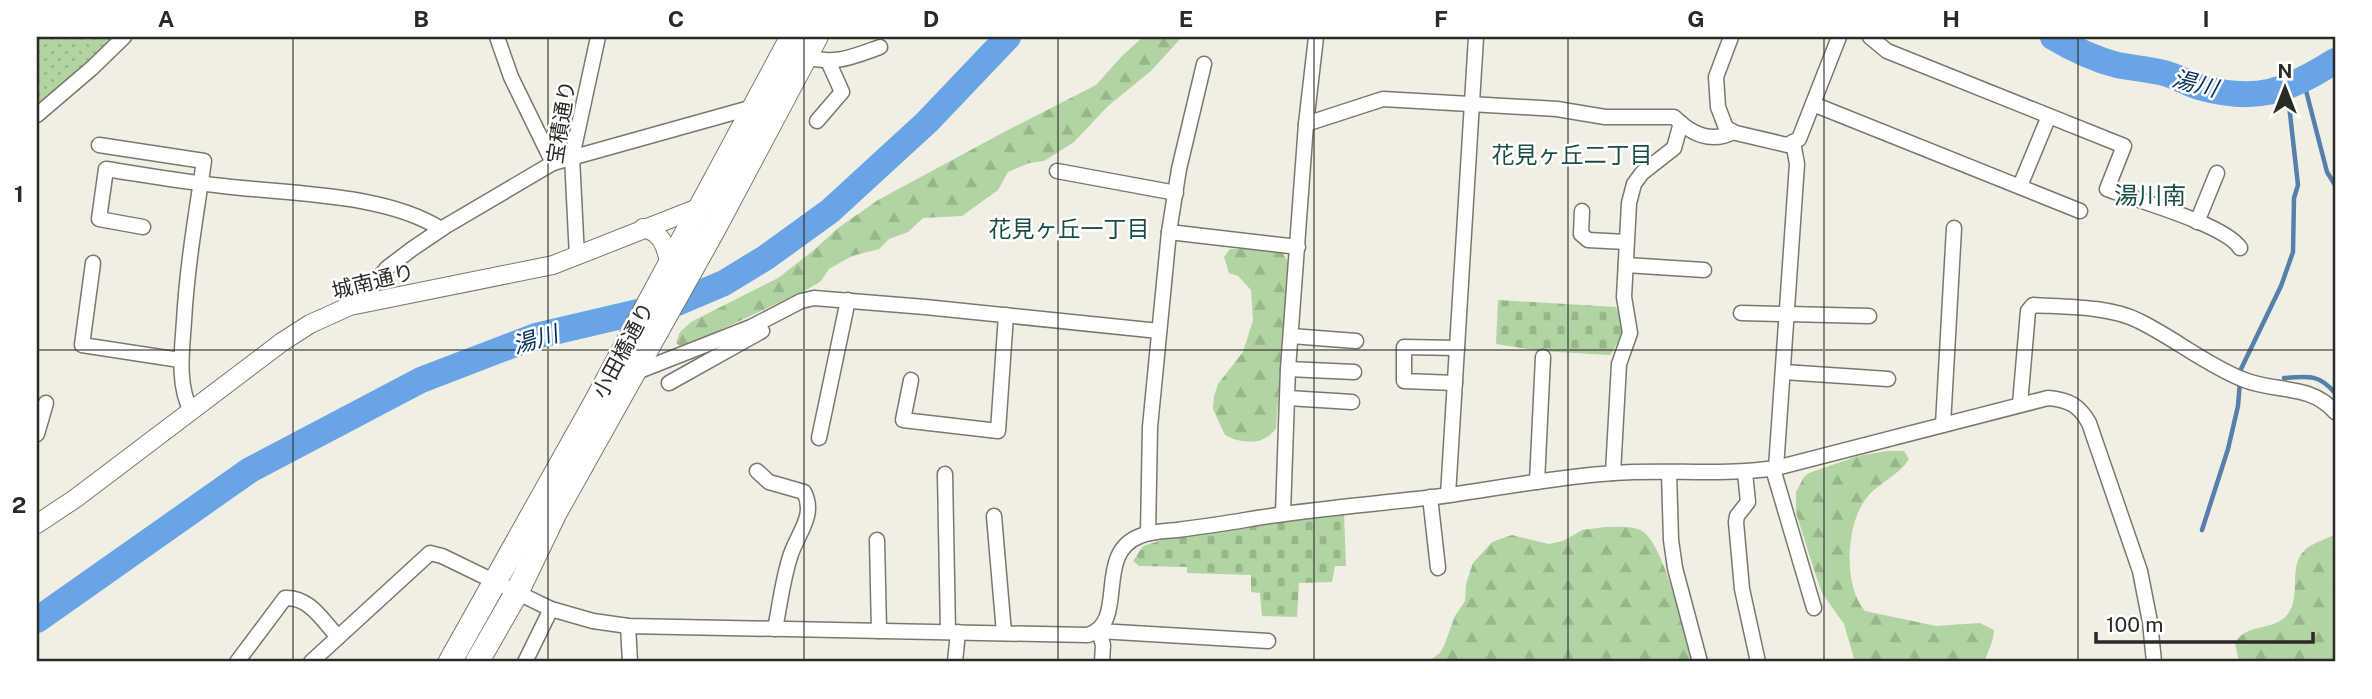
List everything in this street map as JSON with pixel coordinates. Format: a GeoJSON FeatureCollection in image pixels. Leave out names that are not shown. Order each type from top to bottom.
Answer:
{"type":"FeatureCollection","features":[{"type":"Feature","properties":{"kind":"main road","name":"小田橋通り"},"geometry":{"type":"LineString","coordinates":[[450,662],[757,106],[792,37]]}},
{"type":"Feature","properties":{"kind":"main road","name":"小田橋通り"},"geometry":{"type":"LineString","coordinates":[[477,662],[517,592],[555,513],[730,198],[816,52]]}},
{"type":"Feature","properties":{"kind":"street"},"geometry":{"type":"LineString","coordinates":[[37,115],[124,37]]}},
{"type":"Feature","properties":{"kind":"street"},"geometry":{"type":"LineString","coordinates":[[497,37],[512,77],[553,163]]}},
{"type":"Feature","properties":{"kind":"street","name":"宝積通り"},"geometry":{"type":"LineString","coordinates":[[576,257],[572,157],[598,37]]}},
{"type":"Feature","properties":{"kind":"street"},"geometry":{"type":"LineString","coordinates":[[1283,513],[1288,369],[1315,37]]}},
{"type":"Feature","properties":{"kind":"street"},"geometry":{"type":"LineString","coordinates":[[1448,495],[1474,105],[1476,37]]}},
{"type":"Feature","properties":{"kind":"street"},"geometry":{"type":"LineString","coordinates":[[1731,37],[1716,77],[1718,107],[1726,128],[1787,145],[1799,139],[1839,37]]}},
{"type":"Feature","properties":{"kind":"street"},"geometry":{"type":"LineString","coordinates":[[1870,37],[1887,51],[2124,146],[2107,189],[2197,222],[2231,238],[2240,248]]}},
{"type":"Feature","properties":{"kind":"street"},"geometry":{"type":"LineString","coordinates":[[816,52],[840,61],[880,47]]}},
{"type":"Feature","properties":{"kind":"street"},"geometry":{"type":"LineString","coordinates":[[816,52],[842,92],[817,121]]}},
{"type":"Feature","properties":{"kind":"street"},"geometry":{"type":"LineString","coordinates":[[1148,533],[1150,427],[1169,232],[1191,113],[1204,64]]}},
{"type":"Feature","properties":{"kind":"street"},"geometry":{"type":"LineString","coordinates":[[1306,124],[1378,100],[1556,109],[1605,117],[1674,117],[1686,128],[1709,137],[1721,138],[1733,132]]}},
{"type":"Feature","properties":{"kind":"street"},"geometry":{"type":"LineString","coordinates":[[1813,104],[2080,211]]}},
{"type":"Feature","properties":{"kind":"street"},"geometry":{"type":"LineString","coordinates":[[364,302],[372,286],[387,268],[441,229],[553,163],[757,106]]}},
{"type":"Feature","properties":{"kind":"street"},"geometry":{"type":"LineString","coordinates":[[2020,186],[2049,116]]}},
{"type":"Feature","properties":{"kind":"street"},"geometry":{"type":"LineString","coordinates":[[1613,473],[1619,364],[1630,333],[1624,297],[1629,203],[1634,184],[1642,173],[1674,148],[1681,123]]}},
{"type":"Feature","properties":{"kind":"street"},"geometry":{"type":"LineString","coordinates":[[1793,142],[1797,163],[1775,469],[1814,608]]}},
{"type":"Feature","properties":{"kind":"street"},"geometry":{"type":"LineString","coordinates":[[99,145],[204,161],[187,273],[180,360],[191,411]]}},
{"type":"Feature","properties":{"kind":"street"},"geometry":{"type":"LineString","coordinates":[[143,227],[99,219],[106,169],[200,184],[356,201],[405,212],[423,218],[441,229]]}},
{"type":"Feature","properties":{"kind":"street"},"geometry":{"type":"LineString","coordinates":[[1057,171],[1176,193]]}},
{"type":"Feature","properties":{"kind":"street"},"geometry":{"type":"LineString","coordinates":[[2197,222],[2217,173]]}},
{"type":"Feature","properties":{"kind":"street","name":"城南通り"},"geometry":{"type":"LineString","coordinates":[[37,522],[76,498],[299,331],[320,319],[364,302],[521,273],[576,257],[643,228],[730,198]]}},
{"type":"Feature","properties":{"kind":"street"},"geometry":{"type":"LineString","coordinates":[[1582,211],[1581,234],[1588,240],[1626,242]]}},
{"type":"Feature","properties":{"kind":"street"},"geometry":{"type":"LineString","coordinates":[[643,228],[655,233],[665,244],[669,262]]}},
{"type":"Feature","properties":{"kind":"street"},"geometry":{"type":"LineString","coordinates":[[1943,425],[1954,229]]}},
{"type":"Feature","properties":{"kind":"street"},"geometry":{"type":"LineString","coordinates":[[1169,232],[1298,247]]}},
{"type":"Feature","properties":{"kind":"street"},"geometry":{"type":"LineString","coordinates":[[93,263],[82,345],[180,360]]}},
{"type":"Feature","properties":{"kind":"street"},"geometry":{"type":"LineString","coordinates":[[1626,265],[1704,270]]}},
{"type":"Feature","properties":{"kind":"street"},"geometry":{"type":"LineString","coordinates":[[636,369],[751,327],[809,299],[848,300],[1159,331]]}},
{"type":"Feature","properties":{"kind":"street"},"geometry":{"type":"LineString","coordinates":[[669,383],[810,304],[809,299]]}},
{"type":"Feature","properties":{"kind":"street"},"geometry":{"type":"LineString","coordinates":[[819,438],[848,300]]}},
{"type":"Feature","properties":{"kind":"street"},"geometry":{"type":"LineString","coordinates":[[2020,404],[2028,311],[2033,304],[2092,309],[2136,319],[2226,372],[2261,386],[2306,391],[2318,397],[2335,412]]}},
{"type":"Feature","properties":{"kind":"street"},"geometry":{"type":"LineString","coordinates":[[1741,313],[1869,316]]}},
{"type":"Feature","properties":{"kind":"street"},"geometry":{"type":"LineString","coordinates":[[911,380],[903,420],[998,431],[1006,315]]}},
{"type":"Feature","properties":{"kind":"street"},"geometry":{"type":"LineString","coordinates":[[1291,336],[1356,341]]}},
{"type":"Feature","properties":{"kind":"street"},"geometry":{"type":"LineString","coordinates":[[1455,383],[1404,381],[1404,347],[1457,348]]}},
{"type":"Feature","properties":{"kind":"street"},"geometry":{"type":"LineString","coordinates":[[1537,482],[1543,357]]}},
{"type":"Feature","properties":{"kind":"street"},"geometry":{"type":"LineString","coordinates":[[1288,369],[1354,372]]}},
{"type":"Feature","properties":{"kind":"street"},"geometry":{"type":"LineString","coordinates":[[1784,372],[1888,379]]}},
{"type":"Feature","properties":{"kind":"street"},"geometry":{"type":"LineString","coordinates":[[1287,398],[1352,402]]}},
{"type":"Feature","properties":{"kind":"street"},"geometry":{"type":"LineString","coordinates":[[1102,662],[1103,646],[1099,631],[1108,612],[1113,570],[1119,553],[1127,543],[1148,533],[1283,513],[1613,473],[1745,473],[1775,469],[2048,398],[2063,399],[2077,406],[2089,423],[2140,571],[2150,622],[2154,662]]}},
{"type":"Feature","properties":{"kind":"street"},"geometry":{"type":"LineString","coordinates":[[37,434],[46,402]]}},
{"type":"Feature","properties":{"kind":"street"},"geometry":{"type":"LineString","coordinates":[[757,471],[769,482],[804,492],[808,505],[806,526],[792,553],[775,629]]}},
{"type":"Feature","properties":{"kind":"street"},"geometry":{"type":"LineString","coordinates":[[1669,473],[1671,540],[1675,568],[1700,662]]}},
{"type":"Feature","properties":{"kind":"street"},"geometry":{"type":"LineString","coordinates":[[1745,473],[1748,502],[1737,516],[1737,522],[1742,589],[1758,662]]}},
{"type":"Feature","properties":{"kind":"street"},"geometry":{"type":"LineString","coordinates":[[945,474],[955,662]]}},
{"type":"Feature","properties":{"kind":"street"},"geometry":{"type":"LineString","coordinates":[[1430,497],[1438,568]]}},
{"type":"Feature","properties":{"kind":"street"},"geometry":{"type":"LineString","coordinates":[[994,516],[1004,633]]}},
{"type":"Feature","properties":{"kind":"street"},"geometry":{"type":"LineString","coordinates":[[877,540],[879,631]]}},
{"type":"Feature","properties":{"kind":"street"},"geometry":{"type":"LineString","coordinates":[[320,659],[338,637],[430,553],[442,556],[551,609],[593,621],[628,626],[1088,635],[1099,631],[1268,641]]}},
{"type":"Feature","properties":{"kind":"street"},"geometry":{"type":"LineString","coordinates":[[237,662],[285,598],[296,597],[307,603],[338,637]]}},
{"type":"Feature","properties":{"kind":"street"},"geometry":{"type":"LineString","coordinates":[[525,662],[551,609]]}},
{"type":"Feature","properties":{"kind":"street"},"geometry":{"type":"LineString","coordinates":[[628,626],[630,662]]}},
{"type":"Feature","properties":{"kind":"green space"},"geometry":{"type":"Polygon","coordinates":[[[37,37],[129,37],[37,120],[37,37]]]}},
{"type":"Feature","properties":{"kind":"green space"},"geometry":{"type":"Polygon","coordinates":[[[1143,37],[1182,37],[1151,71],[1108,106],[1074,142],[1044,161],[1029,163],[1008,172],[998,190],[962,216],[923,218],[908,232],[889,239],[879,249],[852,256],[829,269],[821,281],[808,289],[682,348],[676,343],[680,332],[691,322],[778,278],[838,228],[878,200],[1096,85],[1143,37]]]}},
{"type":"Feature","properties":{"kind":"green space"},"geometry":{"type":"Polygon","coordinates":[[[1262,248],[1282,252],[1289,263],[1276,428],[1265,438],[1252,442],[1225,435],[1213,409],[1218,384],[1243,352],[1253,320],[1251,290],[1238,276],[1229,273],[1224,257],[1230,249],[1262,248]]]}},
{"type":"Feature","properties":{"kind":"green space"},"geometry":{"type":"Polygon","coordinates":[[[1498,300],[1616,307],[1621,321],[1620,337],[1610,355],[1540,351],[1496,344],[1498,300]]]}},
{"type":"Feature","properties":{"kind":"green space"},"geometry":{"type":"Polygon","coordinates":[[[1904,451],[1909,459],[1900,470],[1870,494],[1859,511],[1851,540],[1850,556],[1850,572],[1858,600],[1865,611],[1936,626],[1980,623],[1994,630],[1985,662],[1855,662],[1844,624],[1822,593],[1796,513],[1796,492],[1809,473],[1858,456],[1904,451]]]}},
{"type":"Feature","properties":{"kind":"green space"},"geometry":{"type":"Polygon","coordinates":[[[1344,513],[1346,566],[1335,566],[1332,582],[1299,583],[1297,617],[1262,616],[1260,593],[1251,592],[1251,575],[1187,573],[1187,567],[1139,566],[1133,561],[1143,546],[1165,539],[1344,513]]]}},
{"type":"Feature","properties":{"kind":"green space"},"geometry":{"type":"Polygon","coordinates":[[[1605,527],[1634,528],[1650,539],[1673,592],[1691,662],[1427,662],[1440,653],[1444,646],[1455,616],[1465,601],[1466,584],[1473,563],[1492,542],[1512,535],[1549,544],[1563,541],[1582,530],[1605,527]]]}},
{"type":"Feature","properties":{"kind":"green space"},"geometry":{"type":"Polygon","coordinates":[[[2335,534],[2335,662],[2239,662],[2235,643],[2240,636],[2253,629],[2275,624],[2287,615],[2292,607],[2296,570],[2302,553],[2335,534]]]}},
{"type":"Feature","properties":{"kind":"waterway","name":"湯川"},"geometry":{"type":"LineString","coordinates":[[37,620],[250,470],[421,380],[536,336],[677,303],[724,283],[765,258],[830,211],[927,122],[1008,37]]}},
{"type":"Feature","properties":{"kind":"waterway","name":"湯川"},"geometry":{"type":"LineString","coordinates":[[2053,37],[2108,63],[2152,70],[2199,87],[2237,94],[2270,92],[2285,87],[2335,61]]}},
{"type":"Feature","properties":{"kind":"waterway"},"geometry":{"type":"LineString","coordinates":[[2303,79],[2327,172],[2335,185]]}},
{"type":"Feature","properties":{"kind":"waterway"},"geometry":{"type":"LineString","coordinates":[[2202,530],[2228,449],[2238,406],[2241,369],[2281,286],[2293,252],[2294,198],[2298,185],[2287,87]]}},
{"type":"Feature","properties":{"kind":"waterway"},"geometry":{"type":"LineString","coordinates":[[2284,378],[2318,379],[2335,393]]}},
{"type":"Feature","properties":{"kind":"district","name":"花見ヶ丘二丁目"},"geometry":{"type":"Point","coordinates":[1572,154]}},
{"type":"Feature","properties":{"kind":"district","name":"湯川南"},"geometry":{"type":"Point","coordinates":[2150,195]}},
{"type":"Feature","properties":{"kind":"district","name":"花見ヶ丘一丁目"},"geometry":{"type":"Point","coordinates":[1069,228]}}]}
